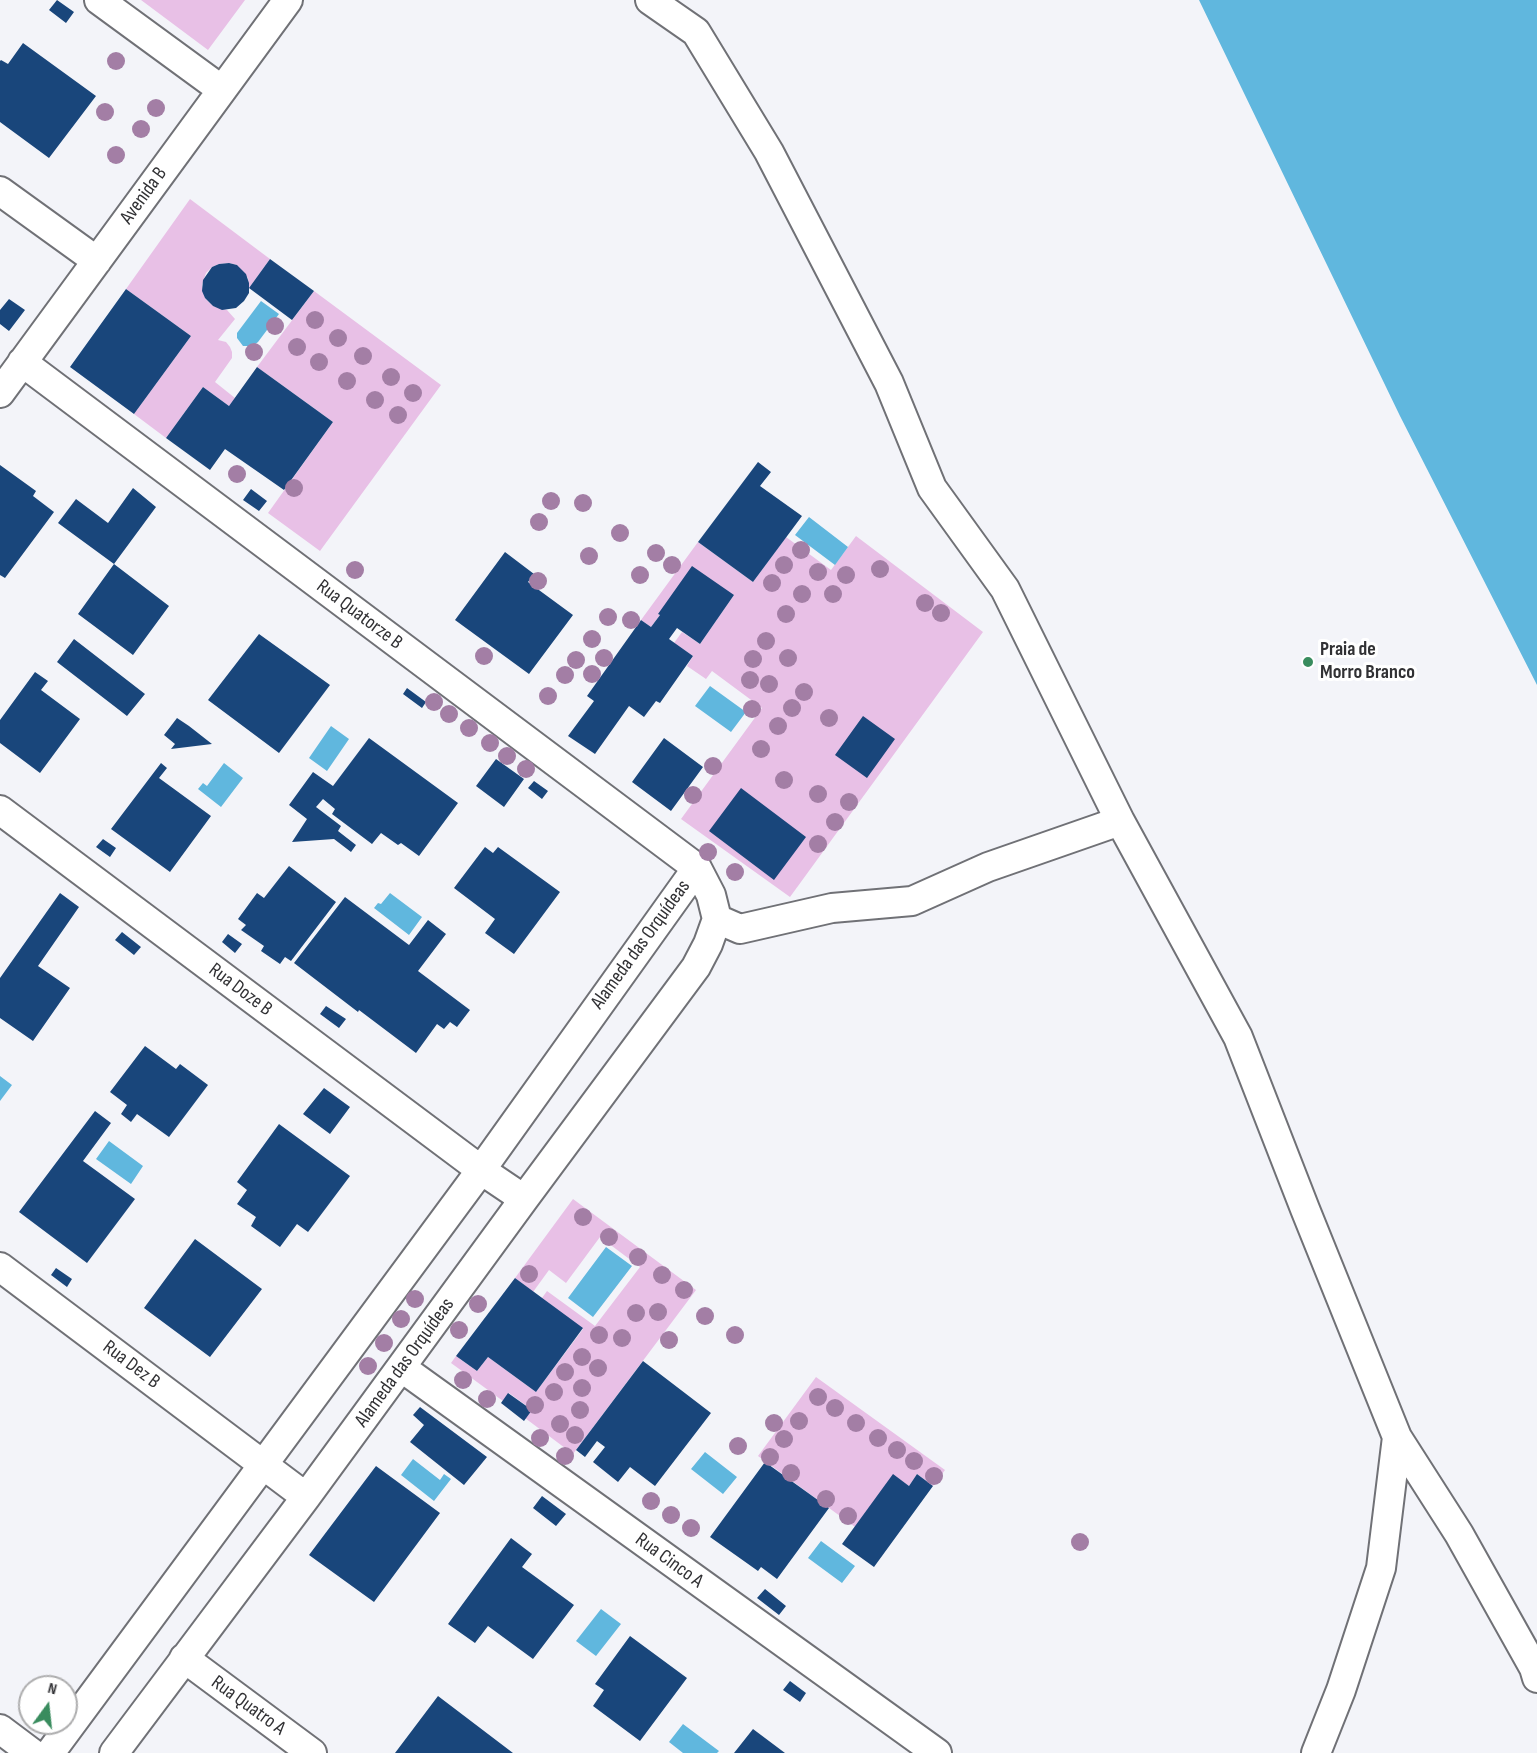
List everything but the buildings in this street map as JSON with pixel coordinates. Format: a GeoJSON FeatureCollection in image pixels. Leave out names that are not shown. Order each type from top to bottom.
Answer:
{"type":"FeatureCollection","features":[{"type":"Feature","properties":{"kind":"street"},"geometry":{"type":"LineString","coordinates":[[99,0],[222,90]]}},
{"type":"Feature","properties":{"kind":"street","name":"Avenida B"},"geometry":{"type":"LineString","coordinates":[[0,393],[288,0]]}},
{"type":"Feature","properties":{"kind":"street"},"geometry":{"type":"LineString","coordinates":[[650,0],[696,32],[769,152],[889,383],[932,488],[1005,589],[1120,820],[1238,1036],[1397,1437],[1459,1534],[1534,1668],[1537,1678]]}},
{"type":"Feature","properties":{"kind":"street"},"geometry":{"type":"LineString","coordinates":[[0,191],[97,261]]}},
{"type":"Feature","properties":{"kind":"street","name":"Rua Quatorze B"},"geometry":{"type":"LineString","coordinates":[[22,362],[697,868]]}},
{"type":"Feature","properties":{"kind":"street","name":"Rua Doze B"},"geometry":{"type":"LineString","coordinates":[[0,810],[481,1170]]}},
{"type":"Feature","properties":{"kind":"street"},"geometry":{"type":"LineString","coordinates":[[717,919],[740,929],[832,908],[912,901],[988,867],[1120,820]]}},
{"type":"Feature","properties":{"kind":"street","name":"Alameda das Orquídeas"},"geometry":{"type":"LineString","coordinates":[[50,1753],[481,1170],[697,868],[711,895],[717,919],[696,967],[524,1198],[402,1368],[114,1753]]}},
{"type":"Feature","properties":{"kind":"street"},"geometry":{"type":"LineString","coordinates":[[481,1170],[524,1198]]}},
{"type":"Feature","properties":{"kind":"street","name":"Rua Dez B"},"geometry":{"type":"LineString","coordinates":[[0,1267],[263,1463]]}},
{"type":"Feature","properties":{"kind":"street","name":"Rua Cinco A"},"geometry":{"type":"LineString","coordinates":[[402,1368],[937,1753]]}},
{"type":"Feature","properties":{"kind":"street"},"geometry":{"type":"LineString","coordinates":[[1316,1753],[1341,1690],[1381,1568],[1397,1437]]}},
{"type":"Feature","properties":{"kind":"street"},"geometry":{"type":"LineString","coordinates":[[263,1463],[306,1497]]}},
{"type":"Feature","properties":{"kind":"street","name":"Rua Quatro A"},"geometry":{"type":"LineString","coordinates":[[184,1658],[312,1753]]}},
{"type":"Feature","properties":{"kind":"street"},"geometry":{"type":"LineString","coordinates":[[0,1728],[33,1753]]}},
{"type":"Feature","properties":{"kind":"shaded area"},"geometry":{"type":"Polygon","coordinates":[[[141,0],[245,0],[208,50],[141,0]]]}},
{"type":"Feature","properties":{"kind":"shaded area"},"geometry":{"type":"Polygon","coordinates":[[[190,199],[270,259],[249,288],[248,278],[237,265],[219,264],[206,273],[202,285],[205,298],[213,306],[227,310],[235,319],[218,340],[226,342],[230,347],[232,358],[215,382],[235,398],[229,406],[203,387],[166,438],[134,414],[191,336],[126,289],[190,199]]]}},
{"type":"Feature","properties":{"kind":"shaded area"},"geometry":{"type":"Polygon","coordinates":[[[314,291],[441,385],[320,551],[268,513],[333,422],[257,367],[314,291]]]}},
{"type":"Feature","properties":{"kind":"shaded area"},"geometry":{"type":"Polygon","coordinates":[[[856,536],[983,632],[790,897],[681,819],[762,708],[712,671],[706,679],[687,666],[693,656],[674,643],[682,632],[700,644],[734,595],[658,614],[660,615],[651,627],[641,620],[698,542],[753,582],[786,537],[831,570],[856,536]]]}},
{"type":"Feature","properties":{"kind":"shaded area"},"geometry":{"type":"Polygon","coordinates":[[[573,1199],[696,1290],[573,1454],[525,1418],[531,1409],[509,1393],[503,1401],[451,1363],[456,1356],[477,1371],[488,1357],[536,1392],[583,1329],[542,1298],[547,1291],[595,1326],[640,1267],[600,1237],[566,1283],[549,1270],[533,1292],[515,1278],[573,1199]]]}},
{"type":"Feature","properties":{"kind":"shaded area"},"geometry":{"type":"Polygon","coordinates":[[[816,1377],[945,1470],[933,1486],[917,1474],[909,1486],[893,1475],[855,1527],[758,1456],[816,1377]]]}},
{"type":"Feature","properties":{"kind":"water"},"geometry":{"type":"Polygon","coordinates":[[[1199,0],[1537,0],[1537,685],[1400,416],[1199,0]]]}},
{"type":"Feature","properties":{"kind":"water"},"geometry":{"type":"Polygon","coordinates":[[[261,301],[279,314],[258,342],[253,346],[243,346],[237,338],[237,333],[261,301]]]}},
{"type":"Feature","properties":{"kind":"water"},"geometry":{"type":"Polygon","coordinates":[[[809,517],[848,547],[835,565],[795,535],[809,517]]]}},
{"type":"Feature","properties":{"kind":"water"},"geometry":{"type":"Polygon","coordinates":[[[710,686],[746,712],[731,732],[695,706],[710,686]]]}},
{"type":"Feature","properties":{"kind":"water"},"geometry":{"type":"Polygon","coordinates":[[[331,726],[349,739],[327,771],[309,758],[331,726]]]}},
{"type":"Feature","properties":{"kind":"water"},"geometry":{"type":"Polygon","coordinates":[[[224,763],[243,778],[221,807],[198,789],[203,783],[207,786],[224,763]]]}},
{"type":"Feature","properties":{"kind":"water"},"geometry":{"type":"Polygon","coordinates":[[[390,893],[422,917],[409,935],[374,908],[378,903],[381,904],[390,893]]]}},
{"type":"Feature","properties":{"kind":"water"},"geometry":{"type":"Polygon","coordinates":[[[0,1076],[12,1085],[0,1101],[0,1076]]]}},
{"type":"Feature","properties":{"kind":"water"},"geometry":{"type":"Polygon","coordinates":[[[109,1141],[143,1166],[131,1184],[96,1159],[109,1141]]]}},
{"type":"Feature","properties":{"kind":"water"},"geometry":{"type":"Polygon","coordinates":[[[606,1247],[632,1266],[593,1317],[568,1298],[606,1247]]]}},
{"type":"Feature","properties":{"kind":"water"},"geometry":{"type":"Polygon","coordinates":[[[705,1452],[737,1477],[723,1494],[691,1469],[705,1452]]]}},
{"type":"Feature","properties":{"kind":"water"},"geometry":{"type":"Polygon","coordinates":[[[413,1459],[440,1480],[444,1474],[451,1479],[434,1501],[401,1475],[413,1459]]]}},
{"type":"Feature","properties":{"kind":"water"},"geometry":{"type":"Polygon","coordinates":[[[821,1541],[855,1566],[842,1583],[808,1558],[821,1541]]]}},
{"type":"Feature","properties":{"kind":"water"},"geometry":{"type":"Polygon","coordinates":[[[601,1609],[621,1624],[596,1656],[576,1641],[601,1609]]]}},
{"type":"Feature","properties":{"kind":"water"},"geometry":{"type":"Polygon","coordinates":[[[683,1724],[719,1751],[717,1753],[683,1753],[669,1742],[683,1724]]]}},
{"type":"Feature","properties":{"kind":"place","name":"Praia de Morro Branco"},"geometry":{"type":"Point","coordinates":[1308,662]}}]}
